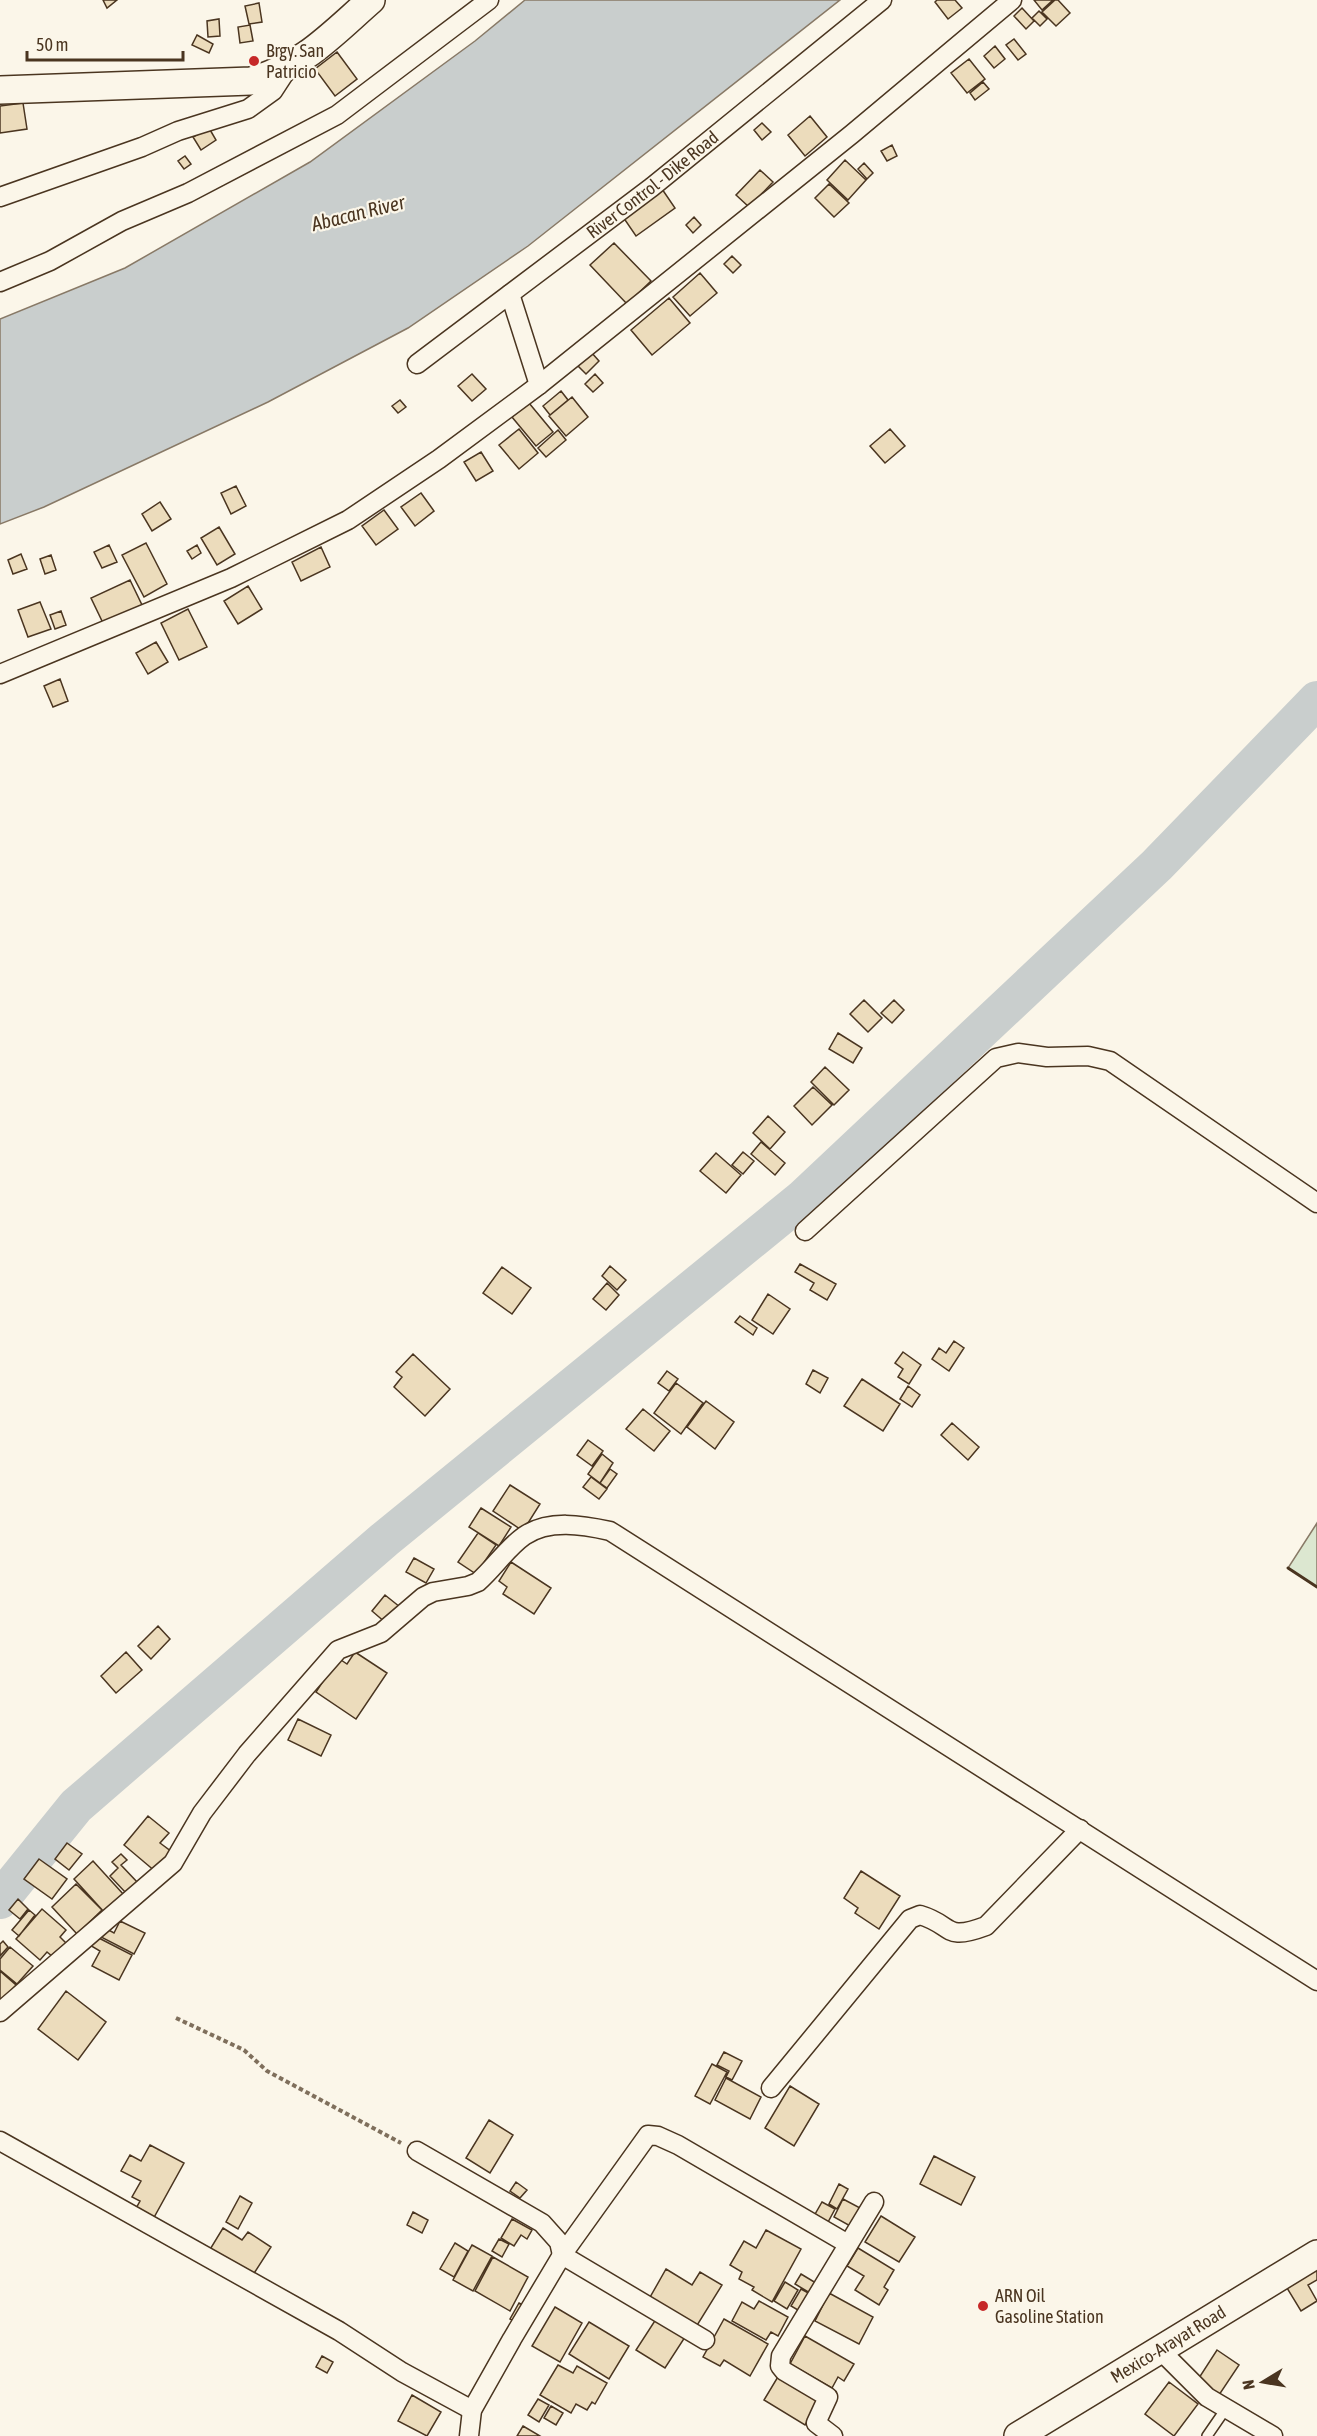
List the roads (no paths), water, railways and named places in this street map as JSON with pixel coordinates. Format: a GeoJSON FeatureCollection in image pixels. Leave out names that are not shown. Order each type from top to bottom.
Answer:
{"type":"FeatureCollection","features":[{"type":"Feature","properties":{"kind":"street"},"geometry":{"type":"LineString","coordinates":[[0,90],[251,81],[288,68],[307,56],[371,0]]}},
{"type":"Feature","properties":{"kind":"street"},"geometry":{"type":"LineString","coordinates":[[0,282],[50,261],[122,221],[188,193],[337,115],[489,0]]}},
{"type":"Feature","properties":{"kind":"street","name":"River Control - Dike Road"},"geometry":{"type":"LineString","coordinates":[[417,364],[652,187],[882,0]]}},
{"type":"Feature","properties":{"kind":"street"},"geometry":{"type":"LineString","coordinates":[[0,674],[231,578],[348,520],[439,459],[538,385],[852,134],[1012,0]]}},
{"type":"Feature","properties":{"kind":"street"},"geometry":{"type":"LineString","coordinates":[[0,197],[142,147],[178,131],[248,109],[273,91],[288,68]]}},
{"type":"Feature","properties":{"kind":"street"},"geometry":{"type":"LineString","coordinates":[[510,294],[538,385]]}},
{"type":"Feature","properties":{"kind":"street"},"geometry":{"type":"LineString","coordinates":[[805,1231],[996,1058],[1018,1053],[1047,1057],[1088,1056],[1110,1061],[1317,1203]]}},
{"type":"Feature","properties":{"kind":"street"},"geometry":{"type":"LineString","coordinates":[[0,2012],[173,1863],[202,1813],[247,1754],[338,1650],[381,1633],[423,1597],[433,1592],[478,1582],[524,1536],[539,1529],[556,1526],[585,1526],[610,1531],[1317,1982]]}},
{"type":"Feature","properties":{"kind":"street"},"geometry":{"type":"LineString","coordinates":[[771,2088],[910,1919],[925,1916],[948,1931],[965,1934],[986,1926],[1080,1829]]}},
{"type":"Feature","properties":{"kind":"street"},"geometry":{"type":"LineString","coordinates":[[469,2436],[472,2410],[562,2255],[648,2135],[658,2136],[678,2145],[848,2244]]}},
{"type":"Feature","properties":{"kind":"street"},"geometry":{"type":"LineString","coordinates":[[0,2141],[339,2331],[402,2372],[472,2410]]}},
{"type":"Feature","properties":{"kind":"street"},"geometry":{"type":"LineString","coordinates":[[417,2151],[542,2223],[559,2242],[562,2255],[705,2340]]}},
{"type":"Feature","properties":{"kind":"street"},"geometry":{"type":"LineString","coordinates":[[833,2436],[816,2423],[828,2400],[827,2395],[784,2372],[780,2362],[781,2356],[874,2202]]}},
{"type":"Feature","properties":{"kind":"street","name":"Mexico-Arayat Road"},"geometry":{"type":"LineString","coordinates":[[1018,2436],[1317,2254]]}},
{"type":"Feature","properties":{"kind":"street"},"geometry":{"type":"LineString","coordinates":[[1160,2350],[1207,2397],[1273,2436]]}},
{"type":"Feature","properties":{"kind":"lane"},"geometry":{"type":"LineString","coordinates":[[1207,2436],[1227,2407]]}},
{"type":"Feature","properties":{"kind":"water","name":"Abacan River"},"geometry":{"type":"Polygon","coordinates":[[[525,0],[840,0],[528,246],[408,328],[268,402],[44,507],[0,524],[0,319],[125,268],[310,162],[475,41],[525,0]]]}},
{"type":"Feature","properties":{"kind":"waterway"},"geometry":{"type":"LineString","coordinates":[[0,1900],[76,1806],[384,1540],[802,1199],[1157,865],[1317,700]]}},
{"type":"Feature","properties":{"kind":"place","name":"Brgy. San Patricio"},"geometry":{"type":"Point","coordinates":[254,61]}},
{"type":"Feature","properties":{"kind":"place","name":"ARN Oil Gasoline Station"},"geometry":{"type":"Point","coordinates":[983,2306]}}]}
